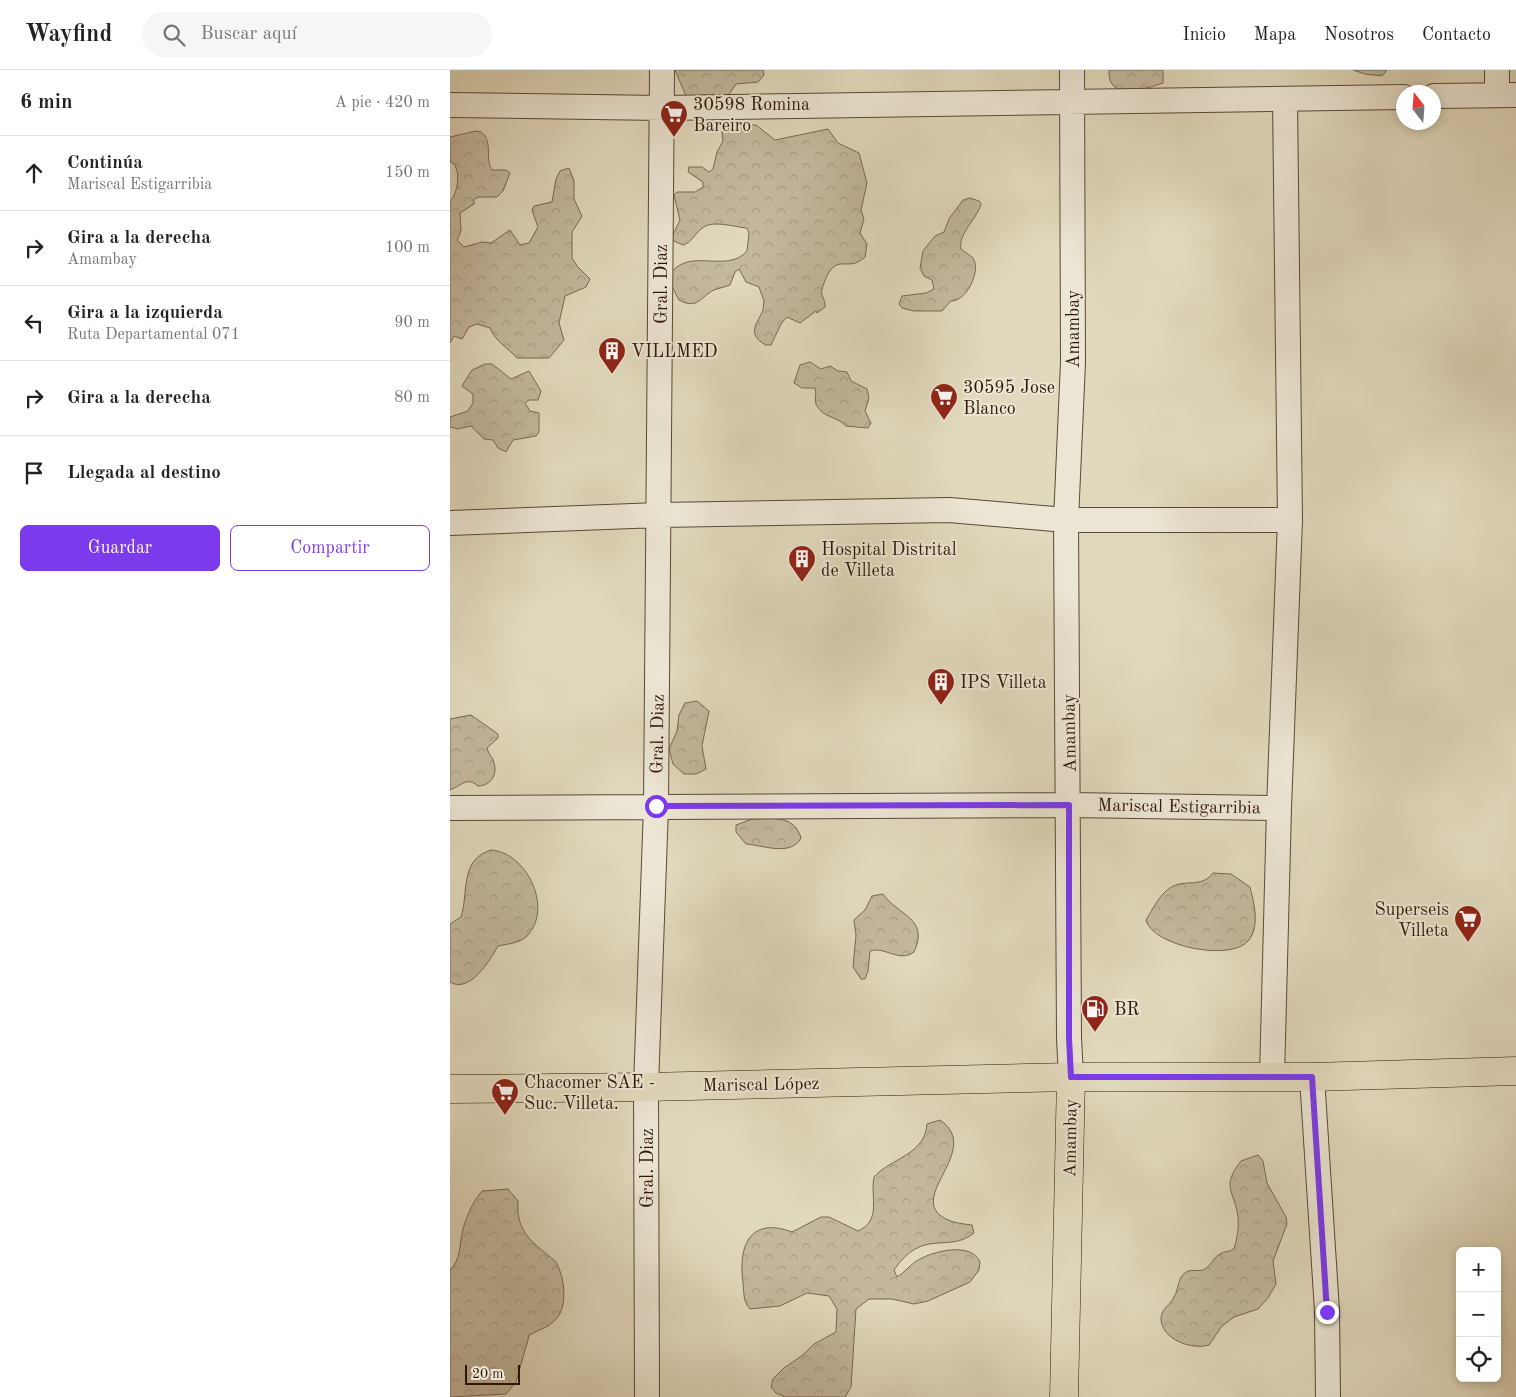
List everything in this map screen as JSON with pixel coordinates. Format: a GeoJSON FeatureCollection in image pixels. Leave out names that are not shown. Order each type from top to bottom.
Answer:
{"type":"FeatureCollection","features":[{"type":"Feature","properties":{"kind":"main road","name":"Mariscal López"},"geometry":{"type":"LineString","coordinates":[[450,1089],[646,1087],[1071,1077],[1312,1077],[1516,1071]]}},
{"type":"Feature","properties":{"kind":"main road","name":"Amambay"},"geometry":{"type":"LineString","coordinates":[[1064,1397],[1071,1077]]}},
{"type":"Feature","properties":{"kind":"street","name":"Gral. Diaz"},"geometry":{"type":"LineString","coordinates":[[647,1397],[646,1087],[656,806],[662,70]]}},
{"type":"Feature","properties":{"kind":"street","name":"Amambay"},"geometry":{"type":"LineString","coordinates":[[1071,1077],[1069,1038],[1066,520],[1073,363],[1072,70]]}},
{"type":"Feature","properties":{"kind":"street"},"geometry":{"type":"LineString","coordinates":[[1441,96],[1506,95],[1497,70]]}},
{"type":"Feature","properties":{"kind":"street"},"geometry":{"type":"LineString","coordinates":[[450,106],[662,108],[1073,100],[1396,97]]}},
{"type":"Feature","properties":{"kind":"street"},"geometry":{"type":"LineString","coordinates":[[1272,1076],[1279,808],[1290,520],[1285,99]]}},
{"type":"Feature","properties":{"kind":"street"},"geometry":{"type":"LineString","coordinates":[[450,523],[659,515],[949,510],[1066,520],[1290,520]]}},
{"type":"Feature","properties":{"kind":"street","name":"Mariscal Estigarribia"},"geometry":{"type":"LineString","coordinates":[[450,808],[1069,805],[1279,808]]}},
{"type":"Feature","properties":{"kind":"street"},"geometry":{"type":"LineString","coordinates":[[1312,1077],[1327,1312],[1328,1397]]}},
{"type":"Feature","properties":{"kind":"green space"},"geometry":{"type":"Polygon","coordinates":[[[675,70],[763,70],[764,75],[758,82],[736,84],[726,99],[686,96],[675,70]]]}},
{"type":"Feature","properties":{"kind":"green space"},"geometry":{"type":"Polygon","coordinates":[[[1109,70],[1163,70],[1163,83],[1137,90],[1120,90],[1110,80],[1109,70]]]}},
{"type":"Feature","properties":{"kind":"green space"},"geometry":{"type":"Polygon","coordinates":[[[1353,70],[1387,70],[1382,76],[1353,70]]]}},
{"type":"Feature","properties":{"kind":"green space"},"geometry":{"type":"Polygon","coordinates":[[[756,125],[775,140],[828,129],[838,143],[859,153],[867,183],[861,210],[864,219],[860,233],[867,244],[865,257],[852,264],[836,265],[827,276],[822,291],[825,307],[800,323],[787,317],[781,324],[771,345],[766,345],[760,341],[755,333],[764,301],[759,287],[746,282],[739,269],[735,272],[730,285],[714,290],[691,304],[679,300],[672,287],[671,273],[679,266],[688,262],[729,260],[739,257],[747,251],[749,233],[747,228],[723,224],[706,226],[686,244],[683,245],[674,241],[672,237],[680,220],[674,195],[677,192],[695,192],[703,187],[703,182],[688,172],[689,167],[702,167],[709,172],[713,169],[717,152],[723,141],[722,132],[724,128],[756,125]]]}},
{"type":"Feature","properties":{"kind":"green space"},"geometry":{"type":"Polygon","coordinates":[[[476,131],[481,132],[487,140],[492,170],[506,170],[510,173],[503,191],[497,197],[479,197],[474,199],[474,204],[460,213],[461,231],[457,240],[464,247],[482,242],[491,243],[510,230],[520,245],[529,243],[538,227],[532,210],[534,206],[552,202],[556,179],[560,171],[569,168],[574,181],[574,199],[582,216],[572,232],[572,258],[590,279],[586,287],[565,296],[559,323],[564,340],[549,358],[517,358],[499,341],[490,328],[477,324],[469,327],[462,339],[454,336],[450,343],[450,201],[455,193],[458,177],[453,163],[450,162],[450,137],[476,131]]]}},
{"type":"Feature","properties":{"kind":"green space"},"geometry":{"type":"Polygon","coordinates":[[[970,198],[979,201],[981,204],[961,243],[961,249],[974,260],[975,271],[971,285],[962,296],[957,300],[951,301],[942,311],[914,311],[902,308],[899,304],[902,296],[926,293],[934,289],[932,280],[924,276],[920,268],[923,251],[935,236],[944,232],[949,219],[963,200],[970,198]]]}},
{"type":"Feature","properties":{"kind":"green space"},"geometry":{"type":"Polygon","coordinates":[[[810,362],[821,369],[830,366],[838,371],[847,372],[851,381],[867,389],[869,398],[865,411],[871,423],[868,428],[846,426],[822,412],[815,401],[815,388],[802,388],[794,383],[800,365],[810,362]]]}},
{"type":"Feature","properties":{"kind":"green space"},"geometry":{"type":"Polygon","coordinates":[[[485,364],[492,364],[511,379],[529,371],[541,391],[538,400],[529,400],[525,403],[530,411],[539,413],[539,432],[536,436],[513,440],[506,452],[498,448],[493,440],[484,439],[471,426],[458,429],[450,427],[450,417],[468,411],[473,403],[473,394],[462,386],[472,370],[485,364]]]}},
{"type":"Feature","properties":{"kind":"green space"},"geometry":{"type":"Polygon","coordinates":[[[697,701],[709,711],[702,746],[706,769],[696,774],[684,774],[673,764],[669,749],[677,731],[679,715],[685,703],[697,701]]]}},
{"type":"Feature","properties":{"kind":"green space"},"geometry":{"type":"Polygon","coordinates":[[[471,715],[498,734],[498,738],[487,748],[495,767],[494,776],[482,786],[467,782],[450,790],[450,719],[471,715]]]}},
{"type":"Feature","properties":{"kind":"green space"},"geometry":{"type":"Polygon","coordinates":[[[755,818],[789,822],[798,831],[801,838],[796,844],[783,849],[746,844],[736,832],[736,825],[755,818]]]}},
{"type":"Feature","properties":{"kind":"green space"},"geometry":{"type":"Polygon","coordinates":[[[491,850],[504,853],[515,860],[525,871],[537,897],[538,911],[535,924],[527,936],[521,940],[498,946],[485,967],[472,980],[457,984],[450,982],[450,924],[461,917],[467,878],[474,861],[491,850]]]}},
{"type":"Feature","properties":{"kind":"green space"},"geometry":{"type":"Polygon","coordinates":[[[1213,873],[1231,874],[1250,887],[1255,921],[1249,940],[1240,947],[1227,950],[1211,950],[1177,944],[1163,938],[1152,930],[1146,920],[1156,902],[1166,891],[1175,885],[1203,881],[1213,873]]]}},
{"type":"Feature","properties":{"kind":"green space"},"geometry":{"type":"Polygon","coordinates":[[[883,894],[915,924],[918,932],[918,941],[914,952],[908,955],[903,956],[876,950],[870,951],[868,971],[865,979],[861,979],[853,967],[856,935],[854,920],[865,910],[872,896],[883,894]]]}},
{"type":"Feature","properties":{"kind":"green space"},"geometry":{"type":"Polygon","coordinates":[[[940,1120],[951,1132],[954,1145],[950,1159],[937,1186],[934,1199],[935,1210],[946,1219],[972,1225],[974,1233],[955,1242],[935,1243],[915,1249],[894,1270],[897,1277],[915,1262],[931,1254],[960,1250],[975,1256],[980,1262],[979,1270],[970,1282],[928,1301],[914,1304],[892,1299],[869,1299],[856,1309],[851,1387],[845,1397],[785,1397],[776,1393],[771,1387],[773,1379],[814,1344],[836,1332],[837,1309],[829,1296],[807,1293],[780,1306],[750,1309],[744,1297],[742,1270],[742,1258],[749,1238],[756,1232],[766,1228],[777,1228],[792,1232],[821,1217],[829,1217],[858,1231],[870,1221],[873,1215],[874,1177],[920,1143],[925,1134],[927,1124],[940,1120]]]}},
{"type":"Feature","properties":{"kind":"green space"},"geometry":{"type":"Polygon","coordinates":[[[1258,1155],[1263,1161],[1267,1183],[1286,1217],[1287,1224],[1273,1261],[1276,1284],[1268,1298],[1258,1309],[1234,1317],[1222,1326],[1209,1345],[1194,1346],[1179,1342],[1167,1333],[1163,1326],[1161,1315],[1173,1300],[1181,1278],[1185,1273],[1203,1270],[1218,1255],[1234,1249],[1238,1233],[1238,1221],[1230,1189],[1231,1177],[1241,1161],[1258,1155]]]}},
{"type":"Feature","properties":{"kind":"green space"},"geometry":{"type":"Polygon","coordinates":[[[508,1189],[518,1201],[518,1212],[523,1230],[533,1243],[556,1262],[562,1276],[564,1294],[561,1310],[558,1317],[550,1324],[529,1336],[516,1382],[506,1394],[450,1397],[450,1270],[458,1257],[467,1217],[479,1195],[482,1191],[508,1189]]]}},
{"type":"Feature","properties":{"kind":"place","name":"30598 Romina Bareiro"},"geometry":{"type":"Point","coordinates":[674,138]}},
{"type":"Feature","properties":{"kind":"place","name":"VILLMED"},"geometry":{"type":"Point","coordinates":[612,375]}},
{"type":"Feature","properties":{"kind":"place","name":"30595 Jose Blanco"},"geometry":{"type":"Point","coordinates":[944,421]}},
{"type":"Feature","properties":{"kind":"place","name":"Hospital Distrital de Villeta"},"geometry":{"type":"Point","coordinates":[802,583]}},
{"type":"Feature","properties":{"kind":"place","name":"IPS Villeta"},"geometry":{"type":"Point","coordinates":[941,706]}},
{"type":"Feature","properties":{"kind":"place","name":"Superseis Villeta"},"geometry":{"type":"Point","coordinates":[1468,943]}},
{"type":"Feature","properties":{"kind":"place","name":"BR"},"geometry":{"type":"Point","coordinates":[1095,1033]}},
{"type":"Feature","properties":{"kind":"place","name":"Chacomer SAE - Suc. Villeta."},"geometry":{"type":"Point","coordinates":[505,1116]}},
{"type":"Feature","properties":{"kind":"route"},"geometry":{"type":"LineString","coordinates":[[656,806],[1069,805],[1069,1038],[1071,1077],[1312,1077],[1327,1312]]}}]}
